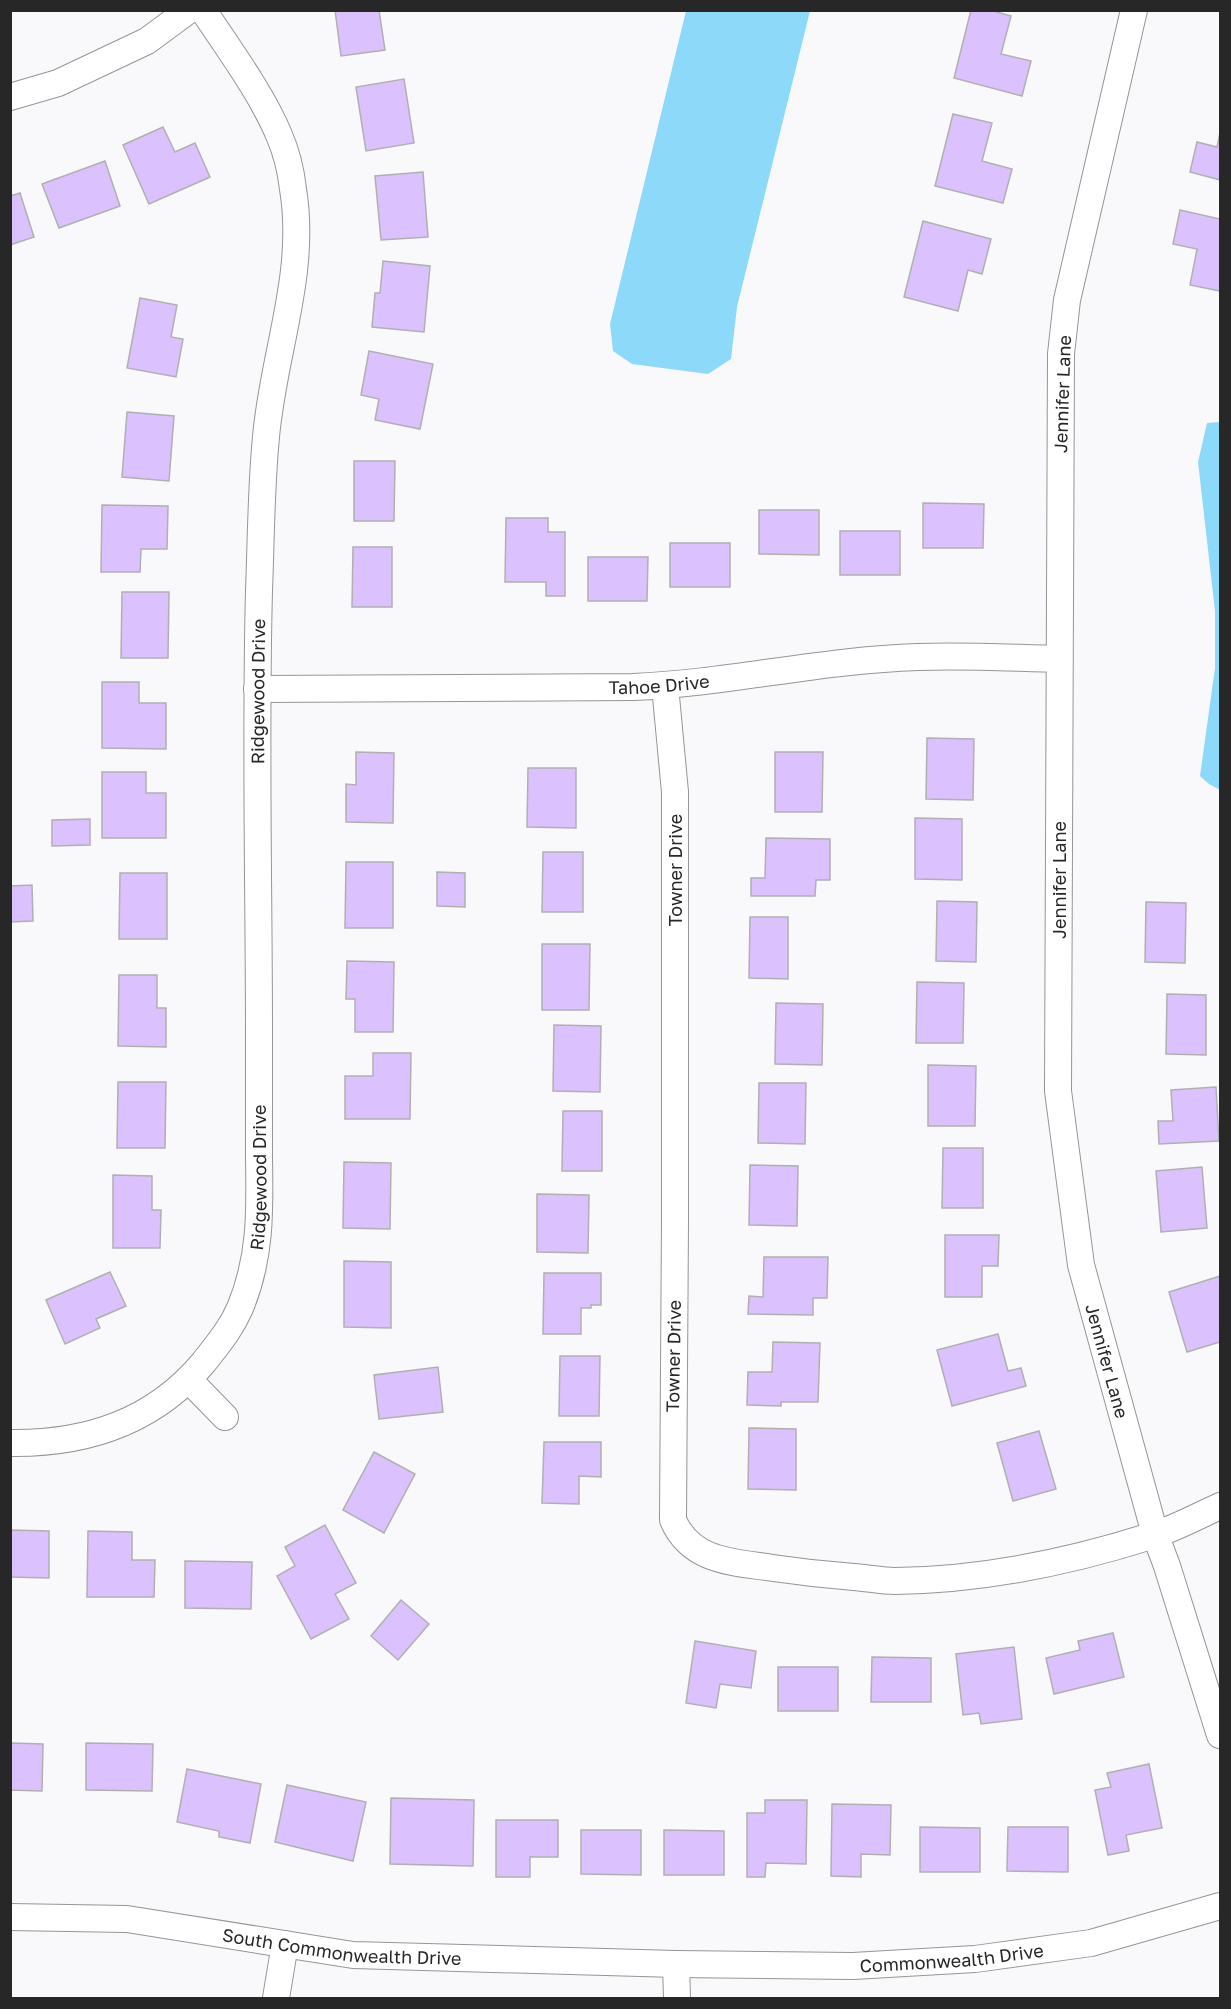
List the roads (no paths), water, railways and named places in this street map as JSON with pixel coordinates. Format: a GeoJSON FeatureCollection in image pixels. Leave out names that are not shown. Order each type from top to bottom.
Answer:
{"type":"FeatureCollection","features":[{"type":"Feature","properties":{"kind":"street"},"geometry":{"type":"LineString","coordinates":[[10,97],[58,83],[147,41],[189,10]]}},
{"type":"Feature","properties":{"kind":"street","name":"Ridgewood Drive"},"geometry":{"type":"LineString","coordinates":[[10,1443],[54,1442],[113,1428],[150,1411],[189,1380],[231,1326],[248,1287],[259,1237],[257,689],[265,439],[294,281],[298,233],[294,190],[280,135],[203,10]]}},
{"type":"Feature","properties":{"kind":"street","name":"Jennifer Lane"},"geometry":{"type":"LineString","coordinates":[[1134,10],[1067,300],[1061,386],[1058,1091],[1081,1265],[1155,1534],[1221,1735]]}},
{"type":"Feature","properties":{"kind":"street","name":"Tahoe Drive"},"geometry":{"type":"LineString","coordinates":[[257,689],[665,686],[813,666],[918,657],[1059,659]]}},
{"type":"Feature","properties":{"kind":"street","name":"Towner Drive"},"geometry":{"type":"LineString","coordinates":[[665,686],[675,792],[673,1520],[678,1533],[689,1545],[705,1555],[736,1563],[893,1581],[977,1576],[1061,1560],[1155,1534],[1221,1506]]}},
{"type":"Feature","properties":{"kind":"street"},"geometry":{"type":"LineString","coordinates":[[189,1380],[225,1417]]}},
{"type":"Feature","properties":{"kind":"street","name":"Commonwealth Drive"},"geometry":{"type":"LineString","coordinates":[[676,1964],[853,1966],[975,1959],[1091,1943],[1221,1906]]}},
{"type":"Feature","properties":{"kind":"street","name":"South Commonwealth Drive"},"geometry":{"type":"LineString","coordinates":[[10,1917],[127,1919],[353,1955],[676,1964]]}},
{"type":"Feature","properties":{"kind":"street"},"geometry":{"type":"LineString","coordinates":[[276,1998],[285,1944]]}},
{"type":"Feature","properties":{"kind":"street"},"geometry":{"type":"LineString","coordinates":[[676,1964],[677,1998]]}},
{"type":"Feature","properties":{"kind":"water"},"geometry":{"type":"Polygon","coordinates":[[[686,11],[810,11],[737,307],[731,359],[708,374],[632,364],[613,351],[610,324],[686,11]]]}},
{"type":"Feature","properties":{"kind":"water"},"geometry":{"type":"Polygon","coordinates":[[[1220,422],[1220,790],[1200,776],[1215,668],[1215,611],[1198,462],[1207,423],[1220,422]]]}}]}
